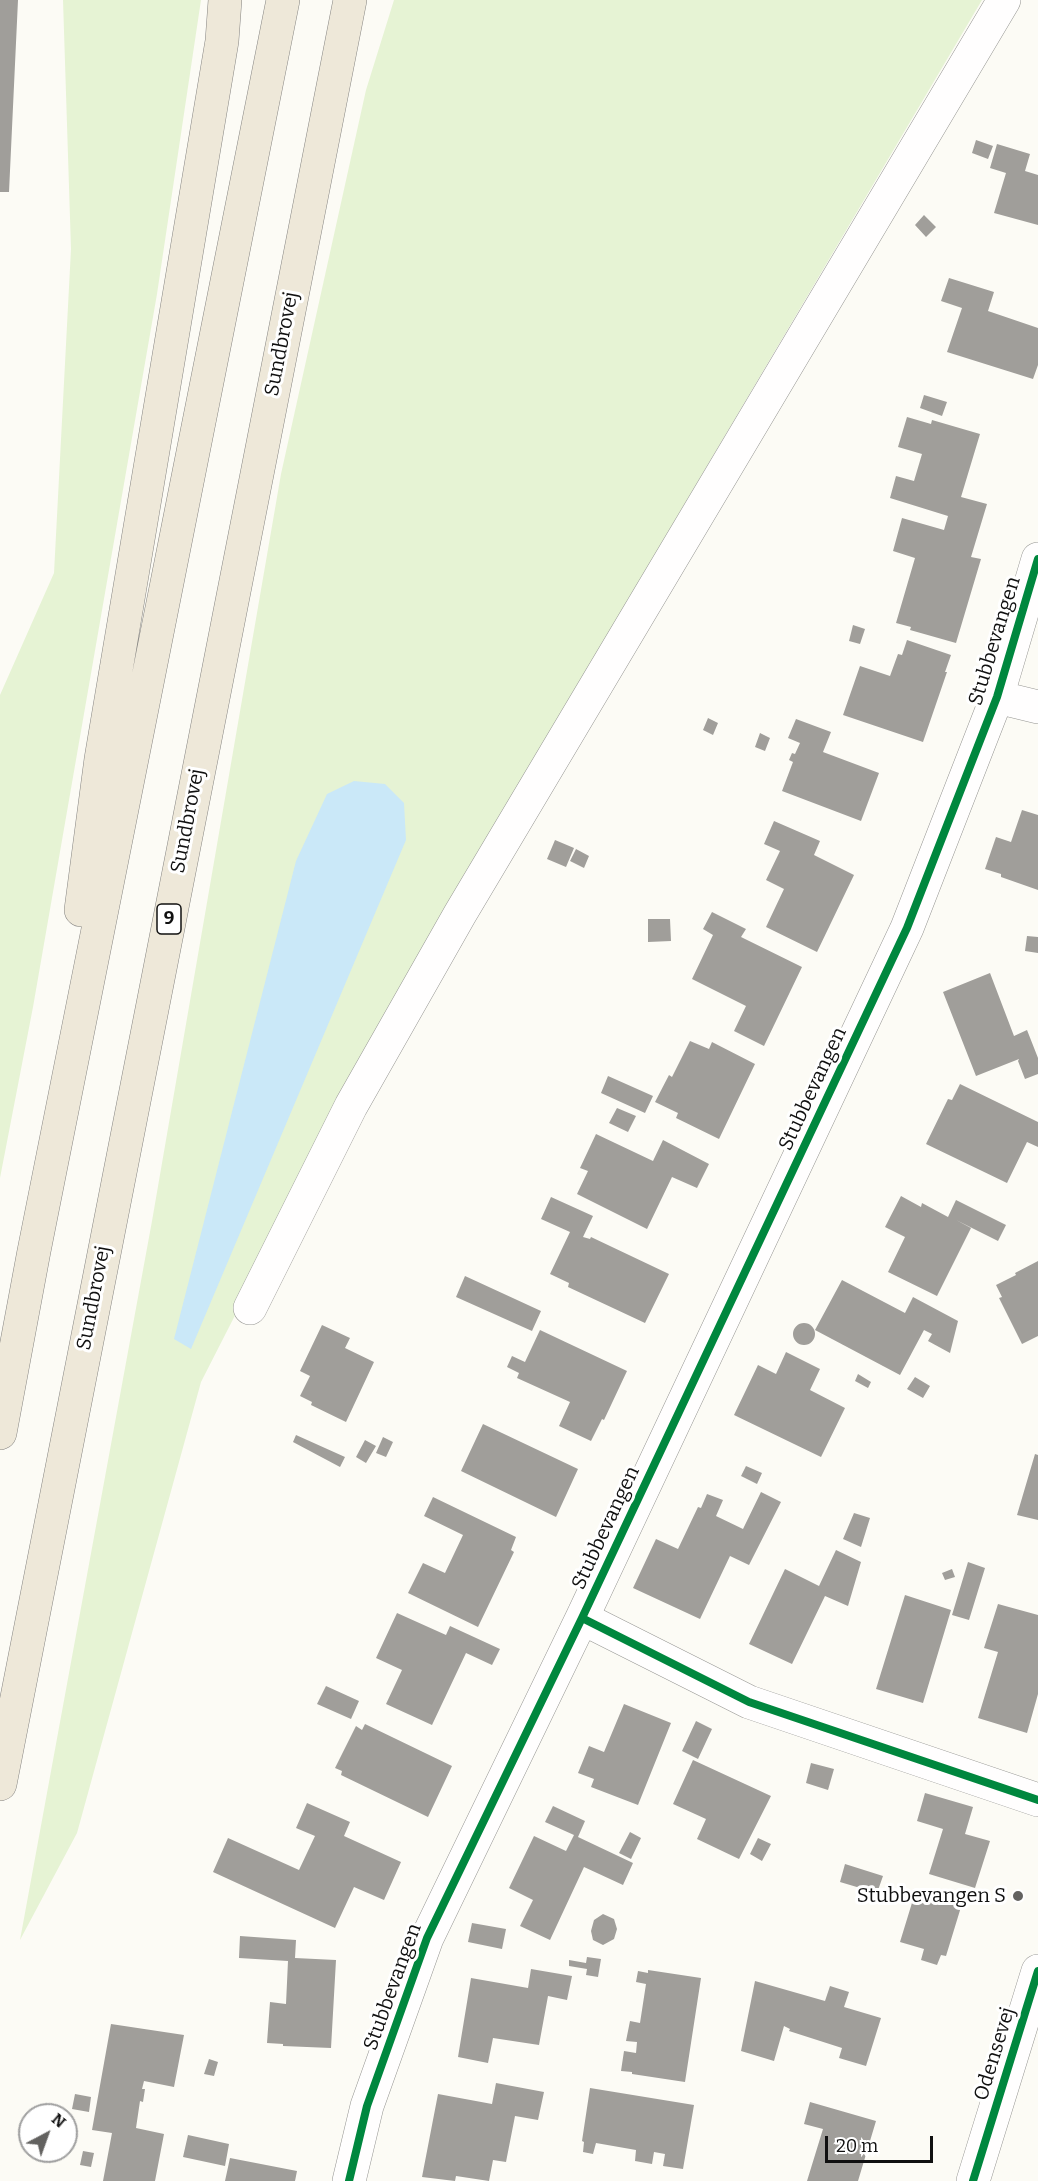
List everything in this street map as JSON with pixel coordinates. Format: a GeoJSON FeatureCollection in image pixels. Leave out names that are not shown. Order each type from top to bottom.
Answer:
{"type":"FeatureCollection","features":[{"type":"Feature","properties":{"kind":"main road"},"geometry":{"type":"LineString","coordinates":[[33,1251],[101,759],[222,41],[225,0]]}},
{"type":"Feature","properties":{"kind":"main road"},"geometry":{"type":"LineString","coordinates":[[0,1433],[33,1251],[283,0]]}},
{"type":"Feature","properties":{"kind":"main road","name":"Sundbrovej"},"geometry":{"type":"LineString","coordinates":[[0,1784],[350,0]]}},
{"type":"Feature","properties":{"kind":"main road"},"geometry":{"type":"LineString","coordinates":[[339,53],[363,0]]}},
{"type":"Feature","properties":{"kind":"street"},"geometry":{"type":"LineString","coordinates":[[250,1308],[351,1106],[460,914],[1004,0]]}},
{"type":"Feature","properties":{"kind":"street","name":"Stubbevangen"},"geometry":{"type":"LineString","coordinates":[[350,2181],[367,2106],[427,1938],[582,1618],[908,928],[997,697],[1038,559]]}},
{"type":"Feature","properties":{"kind":"street","name":"Stubbevangen"},"geometry":{"type":"LineString","coordinates":[[997,697],[1038,707]]}},
{"type":"Feature","properties":{"kind":"street","name":"Stubbevangen"},"geometry":{"type":"LineString","coordinates":[[582,1618],[750,1702],[1038,1800]]}},
{"type":"Feature","properties":{"kind":"street","name":"Odensevej"},"geometry":{"type":"LineString","coordinates":[[974,2181],[1038,1971]]}},
{"type":"Feature","properties":{"kind":"green space"},"geometry":{"type":"Polygon","coordinates":[[[63,0],[201,0],[157,294],[33,1007],[0,1178],[0,695],[54,573],[71,249],[63,0]]]}},
{"type":"Feature","properties":{"kind":"green space"},"geometry":{"type":"Polygon","coordinates":[[[394,0],[982,0],[422,949],[201,1382],[77,1833],[20,1940],[152,1221],[281,474],[366,90],[394,0]]]}},
{"type":"Feature","properties":{"kind":"water"},"geometry":{"type":"Polygon","coordinates":[[[354,781],[385,784],[404,803],[406,840],[191,1349],[174,1339],[296,861],[327,794],[354,781]]]}},
{"type":"Feature","properties":{"kind":"building"},"geometry":{"type":"Polygon","coordinates":[[[0,0],[18,0],[9,192],[0,192],[0,0]]]}},
{"type":"Feature","properties":{"kind":"building"},"geometry":{"type":"Polygon","coordinates":[[[976,140],[993,146],[988,159],[972,153],[976,140]]]}},
{"type":"Feature","properties":{"kind":"building"},"geometry":{"type":"Polygon","coordinates":[[[997,144],[1030,154],[1025,171],[1038,175],[1038,225],[994,213],[1006,173],[990,168],[997,144]]]}},
{"type":"Feature","properties":{"kind":"building"},"geometry":{"type":"Polygon","coordinates":[[[924,215],[936,227],[926,237],[915,225],[924,215]]]}},
{"type":"Feature","properties":{"kind":"building"},"geometry":{"type":"Polygon","coordinates":[[[949,278],[994,292],[988,311],[1038,328],[1038,365],[1033,379],[947,352],[962,308],[941,301],[949,278]]]}},
{"type":"Feature","properties":{"kind":"building"},"geometry":{"type":"Polygon","coordinates":[[[924,395],[947,402],[942,416],[920,408],[924,395]]]}},
{"type":"Feature","properties":{"kind":"building"},"geometry":{"type":"Polygon","coordinates":[[[907,417],[931,424],[932,420],[980,434],[961,497],[987,504],[971,557],[981,559],[956,643],[910,630],[911,627],[896,623],[915,558],[893,551],[902,518],[944,530],[948,516],[890,498],[896,476],[914,481],[922,454],[898,447],[907,417]]]}},
{"type":"Feature","properties":{"kind":"building"},"geometry":{"type":"Polygon","coordinates":[[[853,625],[865,629],[860,644],[849,641],[853,625]]]}},
{"type":"Feature","properties":{"kind":"building"},"geometry":{"type":"Polygon","coordinates":[[[907,640],[951,655],[923,742],[843,715],[860,666],[890,676],[898,654],[902,655],[907,640]]]}},
{"type":"Feature","properties":{"kind":"building"},"geometry":{"type":"Polygon","coordinates":[[[708,718],[718,723],[713,735],[703,730],[708,718]]]}},
{"type":"Feature","properties":{"kind":"building"},"geometry":{"type":"Polygon","coordinates":[[[796,719],[831,732],[823,752],[879,773],[861,821],[782,791],[793,762],[789,760],[800,743],[788,738],[796,719]]]}},
{"type":"Feature","properties":{"kind":"building"},"geometry":{"type":"Polygon","coordinates":[[[760,733],[770,738],[765,751],[755,747],[760,733]]]}},
{"type":"Feature","properties":{"kind":"building"},"geometry":{"type":"Polygon","coordinates":[[[1022,810],[1038,815],[1038,890],[985,869],[996,837],[1011,842],[1022,810]]]}},
{"type":"Feature","properties":{"kind":"building"},"geometry":{"type":"Polygon","coordinates":[[[774,821],[820,841],[814,855],[854,875],[817,952],[766,927],[784,889],[766,880],[780,851],[764,844],[774,821]]]}},
{"type":"Feature","properties":{"kind":"building"},"geometry":{"type":"Polygon","coordinates":[[[555,840],[574,848],[566,867],[547,859],[555,840]]]}},
{"type":"Feature","properties":{"kind":"building"},"geometry":{"type":"Polygon","coordinates":[[[576,849],[589,856],[584,868],[570,861],[576,849]]]}},
{"type":"Feature","properties":{"kind":"building"},"geometry":{"type":"Polygon","coordinates":[[[712,912],[746,929],[741,937],[802,967],[764,1046],[734,1031],[746,1006],[692,979],[713,935],[703,929],[712,912]]]}},
{"type":"Feature","properties":{"kind":"building"},"geometry":{"type":"Polygon","coordinates":[[[648,919],[670,919],[671,941],[648,942],[648,919]]]}},
{"type":"Feature","properties":{"kind":"building"},"geometry":{"type":"Polygon","coordinates":[[[1027,936],[1038,937],[1038,953],[1025,951],[1027,936]]]}},
{"type":"Feature","properties":{"kind":"building"},"geometry":{"type":"Polygon","coordinates":[[[990,973],[1014,1036],[1027,1030],[1038,1058],[1038,1074],[1025,1079],[1019,1059],[976,1076],[943,992],[990,973]]]}},
{"type":"Feature","properties":{"kind":"building"},"geometry":{"type":"Polygon","coordinates":[[[690,1041],[709,1049],[712,1042],[755,1064],[719,1139],[676,1118],[678,1113],[655,1102],[669,1075],[672,1077],[690,1041]]]}},
{"type":"Feature","properties":{"kind":"building"},"geometry":{"type":"Polygon","coordinates":[[[608,1076],[653,1096],[645,1113],[601,1093],[608,1076]]]}},
{"type":"Feature","properties":{"kind":"building"},"geometry":{"type":"Polygon","coordinates":[[[960,1084],[1038,1122],[1038,1147],[1027,1142],[1007,1183],[926,1144],[948,1099],[952,1100],[960,1084]]]}},
{"type":"Feature","properties":{"kind":"building"},"geometry":{"type":"Polygon","coordinates":[[[617,1108],[636,1116],[628,1132],[609,1123],[617,1108]]]}},
{"type":"Feature","properties":{"kind":"building"},"geometry":{"type":"Polygon","coordinates":[[[596,1134],[653,1161],[663,1140],[709,1164],[697,1188],[672,1177],[647,1229],[577,1194],[588,1171],[580,1168],[596,1134]]]}},
{"type":"Feature","properties":{"kind":"building"},"geometry":{"type":"Polygon","coordinates":[[[901,1196],[921,1207],[922,1203],[948,1217],[956,1200],[1006,1225],[998,1241],[956,1220],[971,1228],[937,1296],[888,1272],[905,1237],[885,1227],[901,1196]]]}},
{"type":"Feature","properties":{"kind":"building"},"geometry":{"type":"Polygon","coordinates":[[[551,1197],[593,1216],[583,1237],[590,1239],[591,1237],[669,1274],[645,1323],[568,1287],[569,1283],[550,1274],[570,1232],[541,1219],[551,1197]]]}},
{"type":"Feature","properties":{"kind":"building"},"geometry":{"type":"Polygon","coordinates":[[[1038,1261],[1038,1336],[1022,1344],[999,1298],[1002,1297],[996,1285],[1038,1261]]]}},
{"type":"Feature","properties":{"kind":"building"},"geometry":{"type":"Polygon","coordinates":[[[465,1276],[541,1311],[532,1331],[456,1297],[465,1276]]]}},
{"type":"Feature","properties":{"kind":"building"},"geometry":{"type":"Polygon","coordinates":[[[842,1280],[905,1313],[913,1297],[958,1321],[950,1353],[928,1341],[932,1334],[924,1330],[900,1375],[815,1330],[842,1280]]]}},
{"type":"Feature","properties":{"kind":"building"},"geometry":{"type":"Polygon","coordinates":[[[804,1323],[812,1326],[815,1334],[812,1342],[804,1345],[796,1342],[793,1334],[796,1326],[804,1323]]]}},
{"type":"Feature","properties":{"kind":"building"},"geometry":{"type":"Polygon","coordinates":[[[322,1325],[350,1338],[345,1348],[374,1362],[346,1422],[311,1405],[312,1402],[300,1396],[310,1376],[300,1371],[322,1325]]]}},
{"type":"Feature","properties":{"kind":"building"},"geometry":{"type":"Polygon","coordinates":[[[540,1330],[627,1371],[604,1420],[602,1419],[591,1441],[559,1426],[570,1402],[517,1378],[519,1373],[507,1367],[512,1356],[525,1362],[540,1330]]]}},
{"type":"Feature","properties":{"kind":"building"},"geometry":{"type":"Polygon","coordinates":[[[786,1352],[820,1369],[810,1390],[845,1408],[821,1457],[734,1415],[758,1365],[776,1374],[786,1352]]]}},
{"type":"Feature","properties":{"kind":"building"},"geometry":{"type":"Polygon","coordinates":[[[858,1374],[871,1382],[868,1388],[855,1381],[858,1374]]]}},
{"type":"Feature","properties":{"kind":"building"},"geometry":{"type":"Polygon","coordinates":[[[915,1377],[930,1386],[923,1398],[907,1389],[915,1377]]]}},
{"type":"Feature","properties":{"kind":"building"},"geometry":{"type":"Polygon","coordinates":[[[483,1424],[578,1469],[556,1517],[461,1471],[483,1424]]]}},
{"type":"Feature","properties":{"kind":"building"},"geometry":{"type":"Polygon","coordinates":[[[296,1435],[345,1457],[340,1467],[293,1442],[296,1435]]]}},
{"type":"Feature","properties":{"kind":"building"},"geometry":{"type":"Polygon","coordinates":[[[383,1437],[393,1442],[386,1457],[376,1453],[383,1437]]]}},
{"type":"Feature","properties":{"kind":"building"},"geometry":{"type":"Polygon","coordinates":[[[365,1440],[376,1446],[366,1463],[356,1457],[365,1440]]]}},
{"type":"Feature","properties":{"kind":"building"},"geometry":{"type":"Polygon","coordinates":[[[1035,1454],[1038,1455],[1038,1520],[1017,1515],[1035,1454]]]}},
{"type":"Feature","properties":{"kind":"building"},"geometry":{"type":"Polygon","coordinates":[[[746,1466],[762,1473],[757,1484],[741,1476],[746,1466]]]}},
{"type":"Feature","properties":{"kind":"building"},"geometry":{"type":"Polygon","coordinates":[[[761,1492],[781,1502],[749,1565],[730,1556],[700,1619],[633,1588],[656,1539],[678,1549],[698,1507],[701,1508],[707,1494],[723,1500],[716,1516],[743,1529],[761,1492]]]}},
{"type":"Feature","properties":{"kind":"building"},"geometry":{"type":"Polygon","coordinates":[[[433,1497],[516,1537],[511,1550],[514,1552],[478,1627],[408,1593],[423,1563],[445,1573],[463,1535],[424,1516],[433,1497]]]}},
{"type":"Feature","properties":{"kind":"building"},"geometry":{"type":"Polygon","coordinates":[[[854,1513],[870,1518],[861,1547],[843,1539],[854,1513]]]}},
{"type":"Feature","properties":{"kind":"building"},"geometry":{"type":"Polygon","coordinates":[[[836,1550],[861,1562],[848,1606],[825,1596],[792,1664],[749,1644],[785,1569],[819,1586],[836,1550]]]}},
{"type":"Feature","properties":{"kind":"building"},"geometry":{"type":"Polygon","coordinates":[[[968,1562],[985,1568],[969,1620],[952,1615],[968,1562]]]}},
{"type":"Feature","properties":{"kind":"building"},"geometry":{"type":"Polygon","coordinates":[[[952,1569],[955,1577],[945,1580],[942,1573],[952,1569]]]}},
{"type":"Feature","properties":{"kind":"building"},"geometry":{"type":"Polygon","coordinates":[[[905,1595],[951,1610],[923,1703],[876,1689],[905,1595]]]}},
{"type":"Feature","properties":{"kind":"building"},"geometry":{"type":"Polygon","coordinates":[[[998,1604],[1038,1615],[1038,1694],[1027,1733],[978,1718],[998,1652],[984,1648],[998,1604]]]}},
{"type":"Feature","properties":{"kind":"building"},"geometry":{"type":"Polygon","coordinates":[[[397,1613],[446,1635],[450,1626],[500,1649],[492,1665],[466,1653],[432,1725],[386,1704],[402,1670],[376,1658],[397,1613]]]}},
{"type":"Feature","properties":{"kind":"building"},"geometry":{"type":"Polygon","coordinates":[[[326,1686],[359,1701],[351,1719],[317,1704],[326,1686]]]}},
{"type":"Feature","properties":{"kind":"building"},"geometry":{"type":"Polygon","coordinates":[[[624,1704],[671,1723],[638,1805],[591,1787],[594,1779],[578,1773],[589,1746],[604,1752],[624,1704]]]}},
{"type":"Feature","properties":{"kind":"building"},"geometry":{"type":"Polygon","coordinates":[[[696,1721],[712,1729],[698,1759],[682,1751],[696,1721]]]}},
{"type":"Feature","properties":{"kind":"building"},"geometry":{"type":"Polygon","coordinates":[[[365,1724],[452,1766],[428,1817],[341,1775],[342,1771],[335,1768],[356,1726],[362,1730],[365,1724]]]}},
{"type":"Feature","properties":{"kind":"building"},"geometry":{"type":"Polygon","coordinates":[[[693,1760],[771,1796],[739,1859],[697,1839],[706,1819],[673,1804],[693,1760]]]}},
{"type":"Feature","properties":{"kind":"building"},"geometry":{"type":"Polygon","coordinates":[[[811,1763],[834,1769],[828,1790],[806,1783],[811,1763]]]}},
{"type":"Feature","properties":{"kind":"building"},"geometry":{"type":"Polygon","coordinates":[[[925,1793],[973,1807],[965,1834],[990,1841],[975,1888],[929,1874],[943,1829],[917,1821],[925,1793]]]}},
{"type":"Feature","properties":{"kind":"building"},"geometry":{"type":"Polygon","coordinates":[[[307,1803],[350,1822],[344,1836],[401,1862],[384,1900],[354,1887],[335,1928],[213,1872],[228,1838],[299,1870],[315,1836],[296,1828],[307,1803]]]}},
{"type":"Feature","properties":{"kind":"building"},"geometry":{"type":"Polygon","coordinates":[[[553,1806],[585,1821],[578,1837],[633,1863],[623,1885],[584,1867],[550,1940],[520,1926],[533,1900],[509,1888],[534,1836],[566,1851],[574,1835],[545,1822],[553,1806]]]}},
{"type":"Feature","properties":{"kind":"building"},"geometry":{"type":"Polygon","coordinates":[[[630,1832],[641,1838],[631,1859],[619,1853],[630,1832]]]}},
{"type":"Feature","properties":{"kind":"building"},"geometry":{"type":"Polygon","coordinates":[[[758,1838],[771,1844],[762,1861],[750,1854],[758,1838]]]}},
{"type":"Feature","properties":{"kind":"building"},"geometry":{"type":"Polygon","coordinates":[[[845,1864],[883,1876],[877,1893],[840,1882],[845,1864]]]}},
{"type":"Feature","properties":{"kind":"building"},"geometry":{"type":"Polygon","coordinates":[[[915,1893],[961,1907],[946,1956],[941,1955],[937,1965],[921,1960],[924,1949],[900,1942],[915,1893]]]}},
{"type":"Feature","properties":{"kind":"building"},"geometry":{"type":"Polygon","coordinates":[[[603,1914],[614,1919],[617,1929],[614,1939],[603,1945],[593,1940],[591,1931],[594,1920],[603,1914]]]}},
{"type":"Feature","properties":{"kind":"building"},"geometry":{"type":"Polygon","coordinates":[[[472,1923],[506,1929],[502,1949],[468,1942],[472,1923]]]}},
{"type":"Feature","properties":{"kind":"building"},"geometry":{"type":"Polygon","coordinates":[[[240,1936],[296,1940],[295,1958],[336,1960],[331,2048],[267,2043],[270,2002],[286,2004],[288,1961],[239,1958],[240,1936]]]}},
{"type":"Feature","properties":{"kind":"building"},"geometry":{"type":"Polygon","coordinates":[[[587,1957],[601,1959],[598,1977],[586,1975],[587,1969],[569,1966],[569,1960],[586,1963],[587,1957]]]}},
{"type":"Feature","properties":{"kind":"building"},"geometry":{"type":"Polygon","coordinates":[[[531,1969],[572,1976],[567,2000],[548,1996],[539,2045],[493,2038],[488,2063],[458,2057],[471,1978],[528,1988],[531,1969]]]}},
{"type":"Feature","properties":{"kind":"building"},"geometry":{"type":"Polygon","coordinates":[[[648,1970],[701,1978],[685,2082],[621,2071],[624,2051],[636,2053],[637,2042],[626,2041],[630,2021],[640,2023],[646,1984],[636,1982],[638,1971],[648,1973],[648,1970]]]}},
{"type":"Feature","properties":{"kind":"building"},"geometry":{"type":"Polygon","coordinates":[[[755,1981],[825,2001],[830,1986],[849,1992],[844,2007],[881,2018],[866,2066],[839,2058],[842,2048],[789,2031],[790,2029],[784,2026],[774,2061],[741,2051],[755,1981]]]}},
{"type":"Feature","properties":{"kind":"building"},"geometry":{"type":"Polygon","coordinates":[[[111,2024],[184,2035],[174,2087],[144,2081],[142,2089],[145,2089],[143,2102],[140,2101],[136,2128],[164,2134],[155,2181],[103,2181],[112,2133],[92,2130],[111,2024]]]}},
{"type":"Feature","properties":{"kind":"building"},"geometry":{"type":"Polygon","coordinates":[[[209,2059],[218,2062],[214,2076],[204,2074],[209,2059]]]}},
{"type":"Feature","properties":{"kind":"building"},"geometry":{"type":"Polygon","coordinates":[[[496,2083],[544,2092],[538,2120],[515,2116],[506,2162],[493,2160],[489,2181],[456,2176],[455,2181],[422,2177],[438,2094],[492,2104],[496,2083]]]}},
{"type":"Feature","properties":{"kind":"building"},"geometry":{"type":"Polygon","coordinates":[[[590,2088],[694,2105],[683,2169],[663,2166],[665,2154],[654,2152],[652,2164],[635,2161],[636,2150],[596,2143],[593,2154],[583,2152],[584,2142],[582,2141],[590,2088]]]}},
{"type":"Feature","properties":{"kind":"building"},"geometry":{"type":"Polygon","coordinates":[[[75,2094],[91,2097],[89,2112],[78,2110],[78,2103],[73,2103],[75,2094]]]}},
{"type":"Feature","properties":{"kind":"building"},"geometry":{"type":"Polygon","coordinates":[[[810,2102],[876,2121],[858,2181],[807,2181],[823,2129],[804,2124],[810,2102]]]}},
{"type":"Feature","properties":{"kind":"building"},"geometry":{"type":"Polygon","coordinates":[[[188,2135],[229,2144],[225,2166],[183,2157],[188,2135]]]}},
{"type":"Feature","properties":{"kind":"building"},"geometry":{"type":"Polygon","coordinates":[[[83,2151],[94,2153],[91,2167],[80,2165],[83,2151]]]}},
{"type":"Feature","properties":{"kind":"building"},"geometry":{"type":"Polygon","coordinates":[[[230,2158],[297,2171],[295,2181],[225,2181],[230,2158]]]}},
{"type":"Feature","properties":{"kind":"cycle path"},"geometry":{"type":"LineString","coordinates":[[349,2181],[367,2106],[427,1938],[582,1618],[907,928],[997,697],[1038,559]]}},
{"type":"Feature","properties":{"kind":"cycle path"},"geometry":{"type":"LineString","coordinates":[[582,1618],[749,1702],[1038,1800]]}},
{"type":"Feature","properties":{"kind":"cycle path"},"geometry":{"type":"LineString","coordinates":[[973,2181],[1038,1971]]}},
{"type":"Feature","properties":{"kind":"place","name":"Stubbevangen S"},"geometry":{"type":"Point","coordinates":[1018,1896]}}]}
